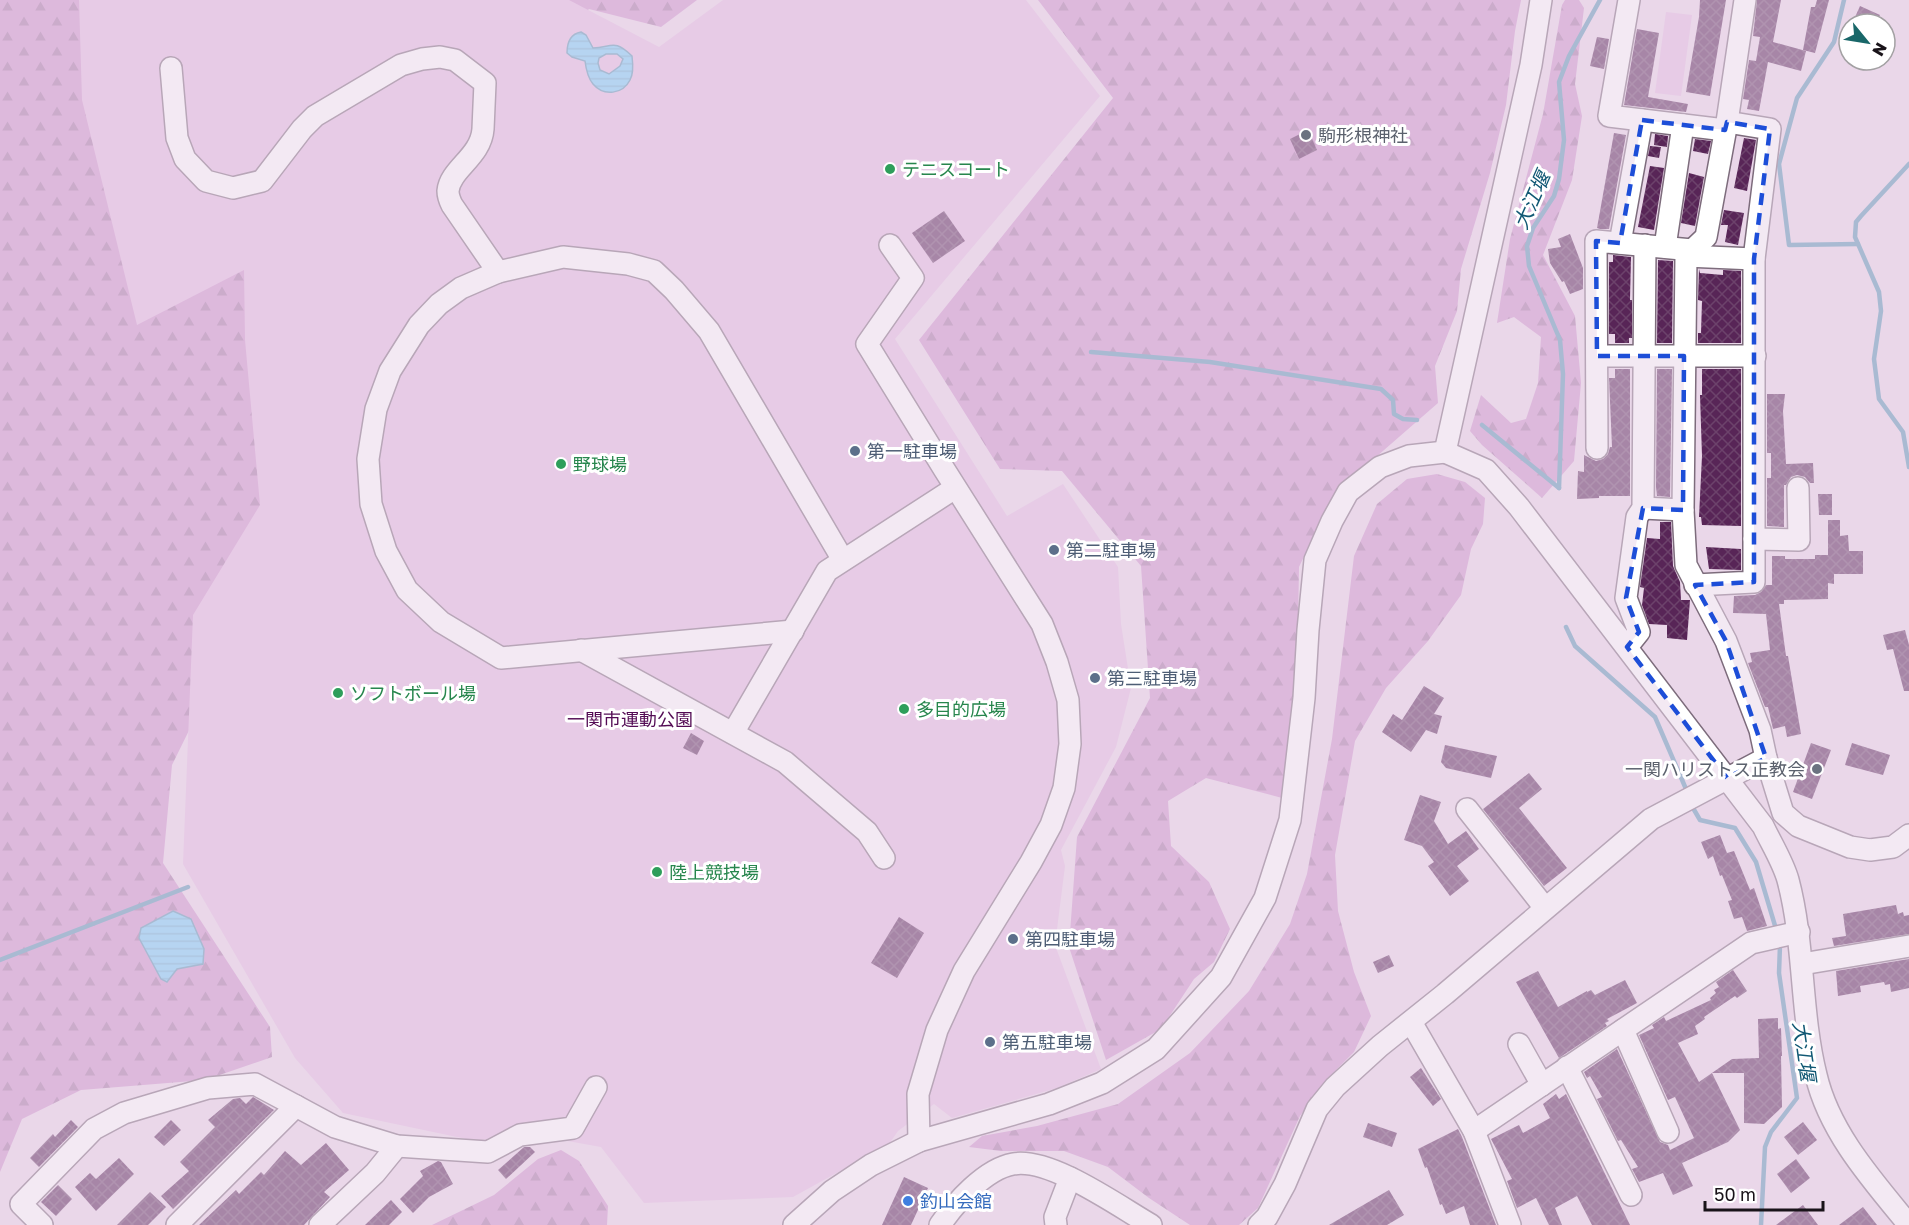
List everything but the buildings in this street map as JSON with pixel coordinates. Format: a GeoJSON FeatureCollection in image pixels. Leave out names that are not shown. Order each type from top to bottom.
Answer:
{"type":"FeatureCollection","features":[{"type":"Feature","properties":{"kind":"street"},"geometry":{"type":"LineString","coordinates":[[1445,452],[1531,65],[1541,0]]}},
{"type":"Feature","properties":{"kind":"street"},"geometry":{"type":"LineString","coordinates":[[1629,0],[1609,117],[1683,125],[1770,129],[1754,259],[1754,582],[1695,585]]}},
{"type":"Feature","properties":{"kind":"street"},"geometry":{"type":"LineString","coordinates":[[1745,0],[1706,237],[1689,253],[1684,356],[1683,510],[1686,565],[1726,641],[1760,730],[1783,813],[1798,826],[1850,847],[1870,850],[1893,847],[1909,835]]}},
{"type":"Feature","properties":{"kind":"street"},"geometry":{"type":"LineString","coordinates":[[171,68],[177,138],[185,159],[206,181],[233,188],[262,181],[302,129],[315,116],[401,65],[440,57],[455,60],[485,83],[483,129],[477,148],[452,181],[448,192],[452,205],[498,272]]}},
{"type":"Feature","properties":{"kind":"street"},"geometry":{"type":"LineString","coordinates":[[1620,243],[1641,120]]}},
{"type":"Feature","properties":{"kind":"street"},"geometry":{"type":"LineString","coordinates":[[1627,647],[1639,632],[1626,598],[1637,517],[1643,507],[1644,356],[1655,246],[1683,125]]}},
{"type":"Feature","properties":{"kind":"street"},"geometry":{"type":"LineString","coordinates":[[1597,448],[1596,241],[1754,259]]}},
{"type":"Feature","properties":{"kind":"street"},"geometry":{"type":"LineString","coordinates":[[890,245],[913,278],[867,344],[1042,624],[1057,662],[1068,700],[1070,744],[1064,788],[1051,825],[964,971],[937,1030],[918,1094],[919,1141]]}},
{"type":"Feature","properties":{"kind":"street"},"geometry":{"type":"LineString","coordinates":[[793,631],[501,658],[441,622],[407,590],[386,551],[371,504],[368,459],[376,409],[390,371],[419,325],[439,304],[461,288],[498,272],[563,257],[628,264],[654,271],[674,290],[709,332],[843,560]]}},
{"type":"Feature","properties":{"kind":"street"},"geometry":{"type":"LineString","coordinates":[[1597,356],[1755,356]]}},
{"type":"Feature","properties":{"kind":"street"},"geometry":{"type":"LineString","coordinates":[[794,1225],[832,1191],[871,1165],[919,1141],[1049,1104],[1102,1083],[1156,1049],[1221,977],[1265,898],[1290,820],[1304,698],[1315,560],[1348,492],[1380,467],[1409,456],[1445,452],[1486,470],[1519,507],[1763,826],[1787,878],[1798,932],[1816,1076],[1826,1106],[1866,1173],[1909,1225]]}},
{"type":"Feature","properties":{"kind":"street"},"geometry":{"type":"LineString","coordinates":[[733,733],[827,571],[956,488]]}},
{"type":"Feature","properties":{"kind":"street"},"geometry":{"type":"LineString","coordinates":[[1754,539],[1799,540],[1798,488]]}},
{"type":"Feature","properties":{"kind":"street"},"geometry":{"type":"LineString","coordinates":[[1643,507],[1683,510]]}},
{"type":"Feature","properties":{"kind":"street"},"geometry":{"type":"LineString","coordinates":[[580,650],[785,762],[867,832],[884,858]]}},
{"type":"Feature","properties":{"kind":"street"},"geometry":{"type":"LineString","coordinates":[[1268,1222],[1317,1108],[1335,1087],[1651,819],[1766,758]]}},
{"type":"Feature","properties":{"kind":"street"},"geometry":{"type":"LineString","coordinates":[[1467,809],[1545,908]]}},
{"type":"Feature","properties":{"kind":"street"},"geometry":{"type":"LineString","coordinates":[[1474,1131],[1751,943],[1798,932]]}},
{"type":"Feature","properties":{"kind":"street"},"geometry":{"type":"LineString","coordinates":[[1802,964],[1909,946]]}},
{"type":"Feature","properties":{"kind":"street"},"geometry":{"type":"LineString","coordinates":[[1411,1022],[1474,1131],[1510,1225]]}},
{"type":"Feature","properties":{"kind":"street"},"geometry":{"type":"LineString","coordinates":[[1623,1030],[1668,1132]]}},
{"type":"Feature","properties":{"kind":"street"},"geometry":{"type":"LineString","coordinates":[[1519,1044],[1542,1084]]}},
{"type":"Feature","properties":{"kind":"street"},"geometry":{"type":"LineString","coordinates":[[1567,1067],[1631,1196]]}},
{"type":"Feature","properties":{"kind":"street"},"geometry":{"type":"LineString","coordinates":[[42,1225],[21,1204],[94,1129],[124,1113],[208,1088],[255,1084],[335,1127],[397,1146],[488,1152],[520,1135],[573,1128],[596,1087]]}},
{"type":"Feature","properties":{"kind":"street"},"geometry":{"type":"LineString","coordinates":[[177,1225],[296,1106]]}},
{"type":"Feature","properties":{"kind":"street"},"geometry":{"type":"LineString","coordinates":[[320,1225],[375,1173],[397,1146]]}},
{"type":"Feature","properties":{"kind":"street"},"geometry":{"type":"LineString","coordinates":[[940,1225],[965,1194],[995,1170],[1014,1164],[1036,1164],[1070,1178],[1151,1225]]}},
{"type":"Feature","properties":{"kind":"street"},"geometry":{"type":"LineString","coordinates":[[1056,1225],[1055,1217],[1070,1178]]}},
{"type":"Feature","properties":{"kind":"highlighted area"},"geometry":{"type":"Polygon","coordinates":[[[1642,120],[1725,130],[1727,122],[1770,129],[1754,259],[1754,582],[1695,585],[1726,641],[1766,758],[1727,778],[1627,647],[1639,632],[1626,598],[1643,508],[1683,510],[1684,356],[1597,356],[1596,241],[1620,243],[1642,120]]]}},
{"type":"Feature","properties":{"kind":"green space"},"geometry":{"type":"Polygon","coordinates":[[[0,0],[154,0],[346,108],[236,635],[172,765],[163,863],[270,1027],[272,1057],[205,1080],[81,1090],[22,1119],[0,1172],[0,0]]]}},
{"type":"Feature","properties":{"kind":"green space","name":"一関市運動公園"},"geometry":{"type":"Polygon","coordinates":[[[79,0],[569,0],[659,47],[723,0],[1026,0],[1100,96],[895,339],[1007,516],[1063,484],[1118,567],[1121,624],[1131,688],[1116,747],[1061,850],[1065,866],[1055,945],[1101,1069],[1057,1088],[952,1118],[934,1104],[898,1131],[889,1144],[793,1197],[644,1203],[601,1147],[523,1133],[476,1141],[343,1113],[295,1058],[183,864],[193,615],[260,505],[245,340],[244,270],[137,325],[82,100],[79,0]]]}},
{"type":"Feature","properties":{"kind":"green space"},"geometry":{"type":"Polygon","coordinates":[[[501,0],[697,0],[661,27],[589,9],[500,93],[501,0]]]}},
{"type":"Feature","properties":{"kind":"green space"},"geometry":{"type":"Polygon","coordinates":[[[1038,0],[1521,0],[1506,105],[1490,173],[1461,269],[1457,311],[1435,366],[1438,403],[1368,464],[1331,500],[1299,567],[1297,685],[1286,799],[1206,778],[1168,801],[1171,846],[1209,882],[1230,929],[1214,962],[1194,979],[1161,1029],[1106,1060],[1069,947],[1077,837],[1150,698],[1141,566],[1062,471],[1000,469],[919,340],[1113,98],[1038,0]]]}},
{"type":"Feature","properties":{"kind":"green space"},"geometry":{"type":"Polygon","coordinates":[[[1565,0],[1579,0],[1584,8],[1575,84],[1582,116],[1572,180],[1543,255],[1575,316],[1581,383],[1574,461],[1542,498],[1482,445],[1470,431],[1481,395],[1511,423],[1526,419],[1538,383],[1541,337],[1514,317],[1497,323],[1510,239],[1543,114],[1562,5],[1565,0]]]}},
{"type":"Feature","properties":{"kind":"green space"},"geometry":{"type":"Polygon","coordinates":[[[1666,12],[1692,15],[1681,96],[1655,93],[1666,12]]]}},
{"type":"Feature","properties":{"kind":"green space"},"geometry":{"type":"Polygon","coordinates":[[[1437,474],[1465,482],[1485,498],[1483,524],[1471,549],[1461,595],[1428,641],[1386,688],[1355,741],[1335,855],[1338,911],[1354,972],[1371,1016],[1354,1052],[1329,1077],[1300,1116],[1258,1208],[1239,1225],[1190,1225],[1108,1167],[1064,1151],[1001,1151],[969,1147],[982,1136],[1037,1126],[1118,1104],[1190,1053],[1249,991],[1290,924],[1307,874],[1332,739],[1354,556],[1377,504],[1407,479],[1437,474]]]}},
{"type":"Feature","properties":{"kind":"green space"},"geometry":{"type":"Polygon","coordinates":[[[561,1150],[579,1161],[608,1206],[607,1225],[432,1225],[494,1195],[538,1159],[561,1150]]]}},
{"type":"Feature","properties":{"kind":"water"},"geometry":{"type":"Polygon","coordinates":[[[581,32],[586,35],[593,48],[617,46],[632,56],[632,74],[627,85],[618,91],[608,92],[602,91],[593,84],[585,61],[567,53],[570,40],[581,32]],[[606,54],[599,58],[600,70],[609,74],[620,66],[623,59],[617,54],[606,54]]]}},
{"type":"Feature","properties":{"kind":"water"},"geometry":{"type":"Polygon","coordinates":[[[173,911],[191,919],[204,949],[203,964],[177,969],[167,982],[161,979],[139,938],[141,928],[173,911]]]}},
{"type":"Feature","properties":{"kind":"waterway","name":"大江堰"},"geometry":{"type":"LineString","coordinates":[[1559,488],[1563,374],[1560,340],[1529,266],[1527,246],[1533,228],[1554,196],[1559,179],[1564,140],[1559,82],[1569,56],[1600,0]]}},
{"type":"Feature","properties":{"kind":"waterway"},"geometry":{"type":"LineString","coordinates":[[1844,0],[1834,42],[1797,98],[1779,164],[1789,245],[1858,244]]}},
{"type":"Feature","properties":{"kind":"waterway"},"geometry":{"type":"LineString","coordinates":[[1909,164],[1856,222],[1855,237],[1879,292],[1881,311],[1874,359],[1879,399],[1903,432],[1909,467]]}},
{"type":"Feature","properties":{"kind":"waterway"},"geometry":{"type":"LineString","coordinates":[[1091,352],[1210,362],[1381,389],[1393,400],[1394,414],[1403,419],[1417,420]]}},
{"type":"Feature","properties":{"kind":"waterway"},"geometry":{"type":"LineString","coordinates":[[1482,425],[1559,488]]}},
{"type":"Feature","properties":{"kind":"waterway","name":"大江堰"},"geometry":{"type":"LineString","coordinates":[[1566,627],[1575,646],[1655,717],[1686,789]]}},
{"type":"Feature","properties":{"kind":"waterway","name":"大江堰"},"geometry":{"type":"LineString","coordinates":[[1693,808],[1700,820],[1735,828],[1756,862],[1776,929]]}},
{"type":"Feature","properties":{"kind":"waterway"},"geometry":{"type":"LineString","coordinates":[[0,960],[188,887]]}},
{"type":"Feature","properties":{"kind":"waterway","name":"大江堰"},"geometry":{"type":"LineString","coordinates":[[1761,1225],[1765,1147],[1771,1132],[1797,1098],[1779,973],[1780,945]]}},
{"type":"Feature","properties":{"kind":"place","name":"駒形根神社"},"geometry":{"type":"Point","coordinates":[1306,135]}},
{"type":"Feature","properties":{"kind":"place","name":"テニスコート"},"geometry":{"type":"Point","coordinates":[890,169]}},
{"type":"Feature","properties":{"kind":"place","name":"第一駐車場"},"geometry":{"type":"Point","coordinates":[855,451]}},
{"type":"Feature","properties":{"kind":"place","name":"野球場"},"geometry":{"type":"Point","coordinates":[561,464]}},
{"type":"Feature","properties":{"kind":"place","name":"第二駐車場"},"geometry":{"type":"Point","coordinates":[1054,550]}},
{"type":"Feature","properties":{"kind":"place","name":"第三駐車場"},"geometry":{"type":"Point","coordinates":[1095,678]}},
{"type":"Feature","properties":{"kind":"place","name":"ソフトボール場"},"geometry":{"type":"Point","coordinates":[338,693]}},
{"type":"Feature","properties":{"kind":"place","name":"多目的広場"},"geometry":{"type":"Point","coordinates":[904,709]}},
{"type":"Feature","properties":{"kind":"place","name":"一関ハリストス正教会"},"geometry":{"type":"Point","coordinates":[1817,769]}},
{"type":"Feature","properties":{"kind":"place","name":"陸上競技場"},"geometry":{"type":"Point","coordinates":[657,872]}},
{"type":"Feature","properties":{"kind":"place","name":"第四駐車場"},"geometry":{"type":"Point","coordinates":[1013,939]}},
{"type":"Feature","properties":{"kind":"place","name":"第五駐車場"},"geometry":{"type":"Point","coordinates":[990,1042]}},
{"type":"Feature","properties":{"kind":"place","name":"釣山会館"},"geometry":{"type":"Point","coordinates":[908,1201]}}]}
